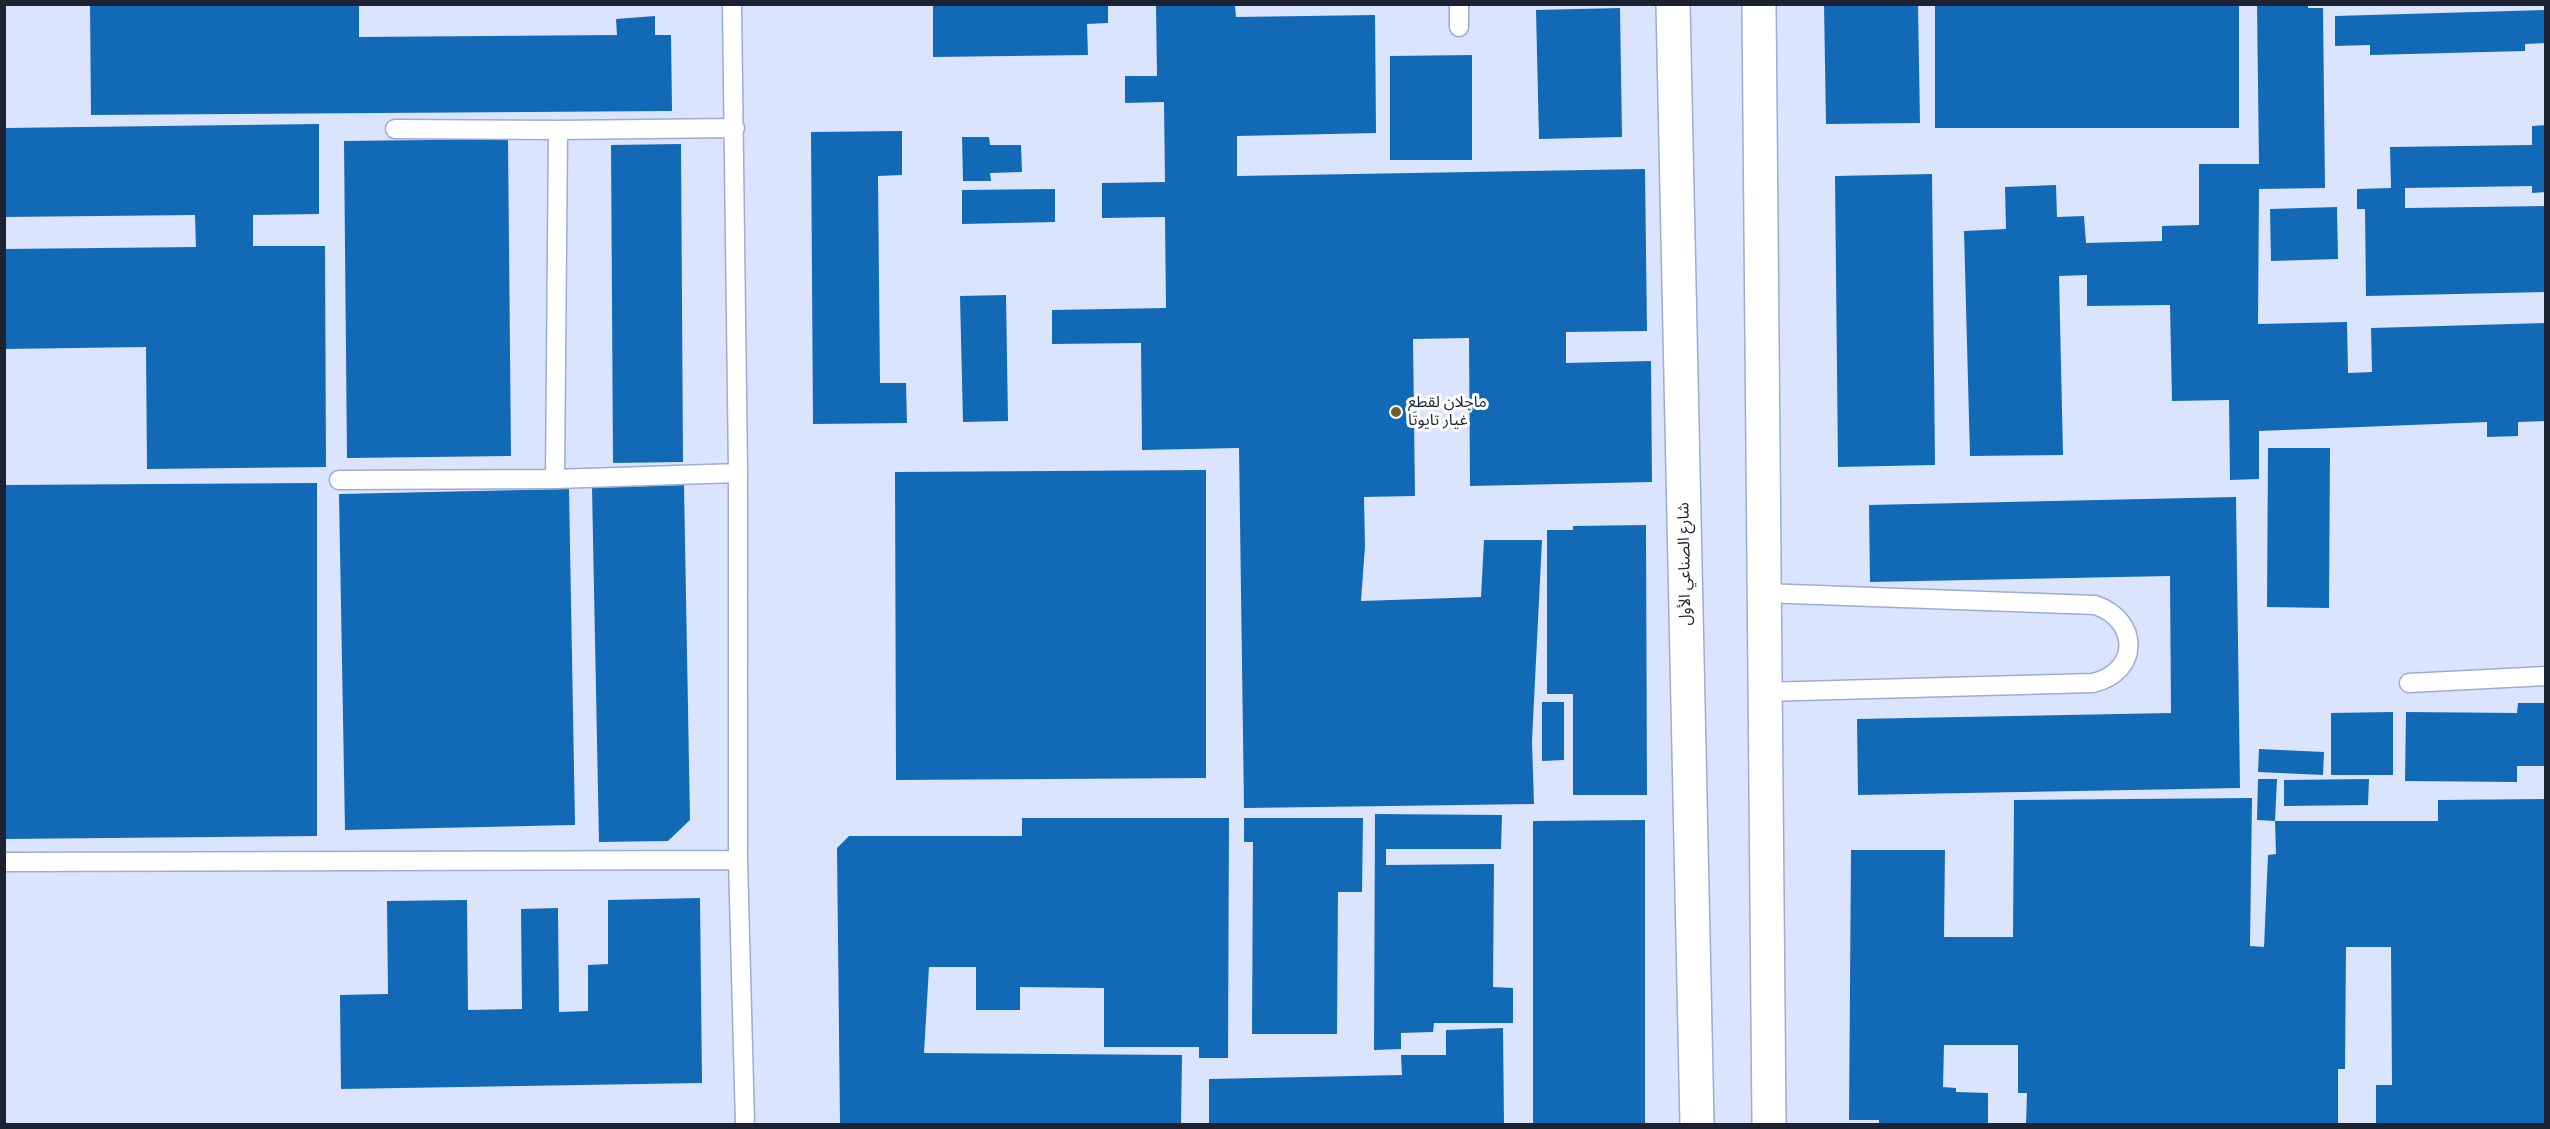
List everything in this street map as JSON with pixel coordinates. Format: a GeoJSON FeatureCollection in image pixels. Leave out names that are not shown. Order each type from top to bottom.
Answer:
{"type":"FeatureCollection","features":[{"type":"Feature","properties":{"kind":"main road","name":"شارع الصناعي الأول"},"geometry":{"type":"LineString","coordinates":[[1673,4],[1697,1125]]}},
{"type":"Feature","properties":{"kind":"main road"},"geometry":{"type":"LineString","coordinates":[[1759,4],[1762,593],[1769,1125]]}},
{"type":"Feature","properties":{"kind":"lane"},"geometry":{"type":"LineString","coordinates":[[732,4],[738,473],[738,860],[745,1125]]}},
{"type":"Feature","properties":{"kind":"lane"},"geometry":{"type":"LineString","coordinates":[[1459,4],[1459,27]]}},
{"type":"Feature","properties":{"kind":"lane"},"geometry":{"type":"LineString","coordinates":[[395,129],[735,128]]}},
{"type":"Feature","properties":{"kind":"lane"},"geometry":{"type":"LineString","coordinates":[[555,479],[558,130]]}},
{"type":"Feature","properties":{"kind":"lane"},"geometry":{"type":"LineString","coordinates":[[339,480],[555,479],[738,473]]}},
{"type":"Feature","properties":{"kind":"lane"},"geometry":{"type":"LineString","coordinates":[[1762,593],[2095,606],[2115,614],[2123,623],[2128,645],[2121,666],[2104,681],[2093,683],[1764,692]]}},
{"type":"Feature","properties":{"kind":"lane"},"geometry":{"type":"LineString","coordinates":[[2409,683],[2546,676]]}},
{"type":"Feature","properties":{"kind":"lane"},"geometry":{"type":"LineString","coordinates":[[4,862],[738,860]]}},
{"type":"Feature","properties":{"kind":"building"},"geometry":{"type":"Polygon","coordinates":[[[90,4],[359,4],[359,37],[617,35],[616,19],[655,16],[655,35],[671,35],[672,111],[91,115],[90,4]]]}},
{"type":"Feature","properties":{"kind":"building"},"geometry":{"type":"Polygon","coordinates":[[[933,4],[1108,4],[1108,23],[1087,24],[1088,55],[933,57],[933,4]]]}},
{"type":"Feature","properties":{"kind":"building"},"geometry":{"type":"Polygon","coordinates":[[[1824,4],[1918,4],[1920,123],[1826,124],[1824,4]]]}},
{"type":"Feature","properties":{"kind":"building"},"geometry":{"type":"Polygon","coordinates":[[[2257,4],[2308,4],[2308,8],[2323,8],[2325,188],[2259,189],[2258,324],[2347,322],[2348,373],[2372,372],[2371,328],[2546,323],[2546,421],[2518,422],[2518,436],[2487,437],[2487,422],[2259,431],[2259,479],[2230,480],[2229,400],[2172,401],[2170,305],[2087,306],[2087,275],[2059,276],[2063,455],[1970,456],[1964,231],[2006,229],[2005,187],[2056,185],[2057,217],[2084,216],[2086,243],[2162,241],[2162,226],[2199,225],[2199,164],[2259,164],[2257,4]]]}},
{"type":"Feature","properties":{"kind":"building"},"geometry":{"type":"Polygon","coordinates":[[[1156,5],[1235,5],[1236,17],[1375,15],[1376,133],[1237,136],[1237,176],[1645,169],[1647,331],[1566,332],[1566,363],[1651,361],[1652,482],[1470,486],[1469,338],[1413,339],[1415,496],[1364,497],[1365,546],[1361,601],[1481,597],[1484,540],[1542,540],[1532,741],[1534,804],[1244,808],[1239,448],[1142,450],[1141,343],[1052,344],[1052,310],[1166,308],[1165,217],[1102,218],[1102,183],[1165,182],[1164,102],[1125,103],[1125,76],[1157,76],[1156,5]]]}},
{"type":"Feature","properties":{"kind":"building"},"geometry":{"type":"Polygon","coordinates":[[[1935,5],[2239,5],[2239,128],[1935,128],[1935,5]]]}},
{"type":"Feature","properties":{"kind":"building"},"geometry":{"type":"Polygon","coordinates":[[[1620,8],[1622,137],[1539,139],[1536,10],[1620,8]]]}},
{"type":"Feature","properties":{"kind":"building"},"geometry":{"type":"Polygon","coordinates":[[[2546,10],[2546,43],[2525,44],[2525,51],[2370,55],[2370,45],[2335,46],[2335,16],[2546,10]]]}},
{"type":"Feature","properties":{"kind":"building"},"geometry":{"type":"Polygon","coordinates":[[[1472,55],[1472,160],[1390,160],[1390,56],[1472,55]]]}},
{"type":"Feature","properties":{"kind":"building"},"geometry":{"type":"Polygon","coordinates":[[[319,124],[319,214],[253,215],[253,246],[325,246],[326,467],[147,469],[146,347],[4,349],[4,249],[196,247],[195,215],[4,217],[4,128],[319,124]]]}},
{"type":"Feature","properties":{"kind":"building"},"geometry":{"type":"Polygon","coordinates":[[[2546,125],[2546,192],[2532,193],[2532,186],[2405,188],[2405,208],[2546,206],[2546,292],[2366,296],[2365,209],[2357,209],[2357,189],[2391,188],[2390,147],[2532,145],[2532,126],[2546,125]]]}},
{"type":"Feature","properties":{"kind":"building"},"geometry":{"type":"Polygon","coordinates":[[[902,131],[902,175],[878,176],[880,383],[906,383],[907,423],[813,424],[811,132],[902,131]]]}},
{"type":"Feature","properties":{"kind":"building"},"geometry":{"type":"Polygon","coordinates":[[[962,137],[989,137],[990,145],[1021,145],[1022,172],[990,173],[991,181],[963,181],[962,137]]]}},
{"type":"Feature","properties":{"kind":"building"},"geometry":{"type":"Polygon","coordinates":[[[508,139],[511,456],[347,458],[344,141],[508,139]]]}},
{"type":"Feature","properties":{"kind":"building"},"geometry":{"type":"Polygon","coordinates":[[[681,144],[683,462],[613,463],[611,145],[681,144]]]}},
{"type":"Feature","properties":{"kind":"building"},"geometry":{"type":"Polygon","coordinates":[[[1932,174],[1935,465],[1838,467],[1835,176],[1932,174]]]}},
{"type":"Feature","properties":{"kind":"building"},"geometry":{"type":"Polygon","coordinates":[[[1055,189],[1055,222],[962,224],[962,190],[1055,189]]]}},
{"type":"Feature","properties":{"kind":"building"},"geometry":{"type":"Polygon","coordinates":[[[2337,207],[2338,259],[2271,261],[2270,209],[2337,207]]]}},
{"type":"Feature","properties":{"kind":"building"},"geometry":{"type":"Polygon","coordinates":[[[1006,295],[1008,421],[963,422],[960,296],[1006,295]]]}},
{"type":"Feature","properties":{"kind":"building"},"geometry":{"type":"Polygon","coordinates":[[[2268,448],[2330,448],[2329,608],[2267,607],[2268,448]]]}},
{"type":"Feature","properties":{"kind":"building"},"geometry":{"type":"Polygon","coordinates":[[[1206,470],[1206,778],[896,780],[895,472],[1206,470]]]}},
{"type":"Feature","properties":{"kind":"building"},"geometry":{"type":"Polygon","coordinates":[[[317,483],[317,836],[4,839],[4,485],[317,483]]]}},
{"type":"Feature","properties":{"kind":"building"},"geometry":{"type":"Polygon","coordinates":[[[684,485],[690,820],[668,841],[599,842],[592,488],[684,485]]]}},
{"type":"Feature","properties":{"kind":"building"},"geometry":{"type":"Polygon","coordinates":[[[569,489],[575,825],[345,830],[339,494],[569,489]]]}},
{"type":"Feature","properties":{"kind":"building"},"geometry":{"type":"Polygon","coordinates":[[[2236,497],[2240,788],[1858,795],[1857,719],[2171,713],[2170,576],[1870,582],[1869,505],[2236,497]]]}},
{"type":"Feature","properties":{"kind":"building"},"geometry":{"type":"Polygon","coordinates":[[[1646,525],[1647,795],[1573,795],[1573,694],[1547,694],[1547,530],[1573,530],[1573,526],[1646,525]]]}},
{"type":"Feature","properties":{"kind":"building"},"geometry":{"type":"Polygon","coordinates":[[[1542,702],[1564,702],[1564,760],[1542,761],[1542,702]]]}},
{"type":"Feature","properties":{"kind":"building"},"geometry":{"type":"Polygon","coordinates":[[[2518,703],[2546,703],[2546,766],[2517,766],[2517,782],[2405,781],[2406,712],[2517,713],[2518,703]]]}},
{"type":"Feature","properties":{"kind":"building"},"geometry":{"type":"Polygon","coordinates":[[[2393,712],[2393,775],[2331,775],[2331,713],[2393,712]]]}},
{"type":"Feature","properties":{"kind":"building"},"geometry":{"type":"Polygon","coordinates":[[[2259,749],[2324,752],[2323,775],[2258,772],[2259,749]]]}},
{"type":"Feature","properties":{"kind":"building"},"geometry":{"type":"Polygon","coordinates":[[[2258,779],[2277,779],[2275,821],[2257,820],[2258,779]]]}},
{"type":"Feature","properties":{"kind":"building"},"geometry":{"type":"Polygon","coordinates":[[[2369,779],[2368,805],[2284,806],[2284,780],[2369,779]]]}},
{"type":"Feature","properties":{"kind":"building"},"geometry":{"type":"Polygon","coordinates":[[[2252,798],[2250,946],[2264,947],[2268,855],[2276,854],[2275,821],[2438,821],[2438,800],[2546,799],[2546,1124],[2376,1124],[2376,1085],[2392,1085],[2391,947],[2346,947],[2345,1069],[2338,1069],[2338,1124],[2026,1124],[2027,1093],[2018,1093],[2018,1045],[1944,1045],[1943,1087],[1956,1088],[1956,1092],[1988,1093],[1988,1124],[1879,1124],[1879,1120],[1849,1120],[1851,850],[1945,850],[1944,937],[2013,937],[2014,800],[2252,798]]]}},
{"type":"Feature","properties":{"kind":"building"},"geometry":{"type":"Polygon","coordinates":[[[1375,814],[1502,815],[1501,849],[1386,849],[1386,865],[1494,864],[1493,987],[1513,988],[1513,1023],[1434,1023],[1433,1032],[1401,1033],[1401,1049],[1374,1050],[1375,814]]]}},
{"type":"Feature","properties":{"kind":"building"},"geometry":{"type":"Polygon","coordinates":[[[1022,818],[1229,818],[1228,1058],[1199,1058],[1199,1047],[1104,1047],[1104,988],[1020,987],[1020,1010],[976,1010],[976,967],[929,967],[924,1053],[1182,1055],[1181,1124],[840,1124],[837,848],[849,836],[1022,836],[1022,818]]]}},
{"type":"Feature","properties":{"kind":"building"},"geometry":{"type":"Polygon","coordinates":[[[1244,818],[1363,818],[1362,892],[1338,892],[1337,1034],[1252,1034],[1253,842],[1244,842],[1244,818]]]}},
{"type":"Feature","properties":{"kind":"building"},"geometry":{"type":"Polygon","coordinates":[[[1645,820],[1645,1124],[1533,1124],[1533,821],[1645,820]]]}},
{"type":"Feature","properties":{"kind":"building"},"geometry":{"type":"Polygon","coordinates":[[[700,898],[702,1083],[341,1089],[340,995],[388,994],[387,901],[467,900],[468,1010],[522,1009],[521,909],[558,908],[559,1012],[588,1011],[588,965],[608,964],[608,900],[700,898]]]}},
{"type":"Feature","properties":{"kind":"building"},"geometry":{"type":"Polygon","coordinates":[[[1503,1028],[1504,1124],[1209,1124],[1209,1079],[1402,1075],[1401,1055],[1446,1055],[1446,1030],[1503,1028]]]}},
{"type":"Feature","properties":{"kind":"place","name":"ماجلان لقطع غيار تايوتا"},"geometry":{"type":"Point","coordinates":[1396,412]}}]}
